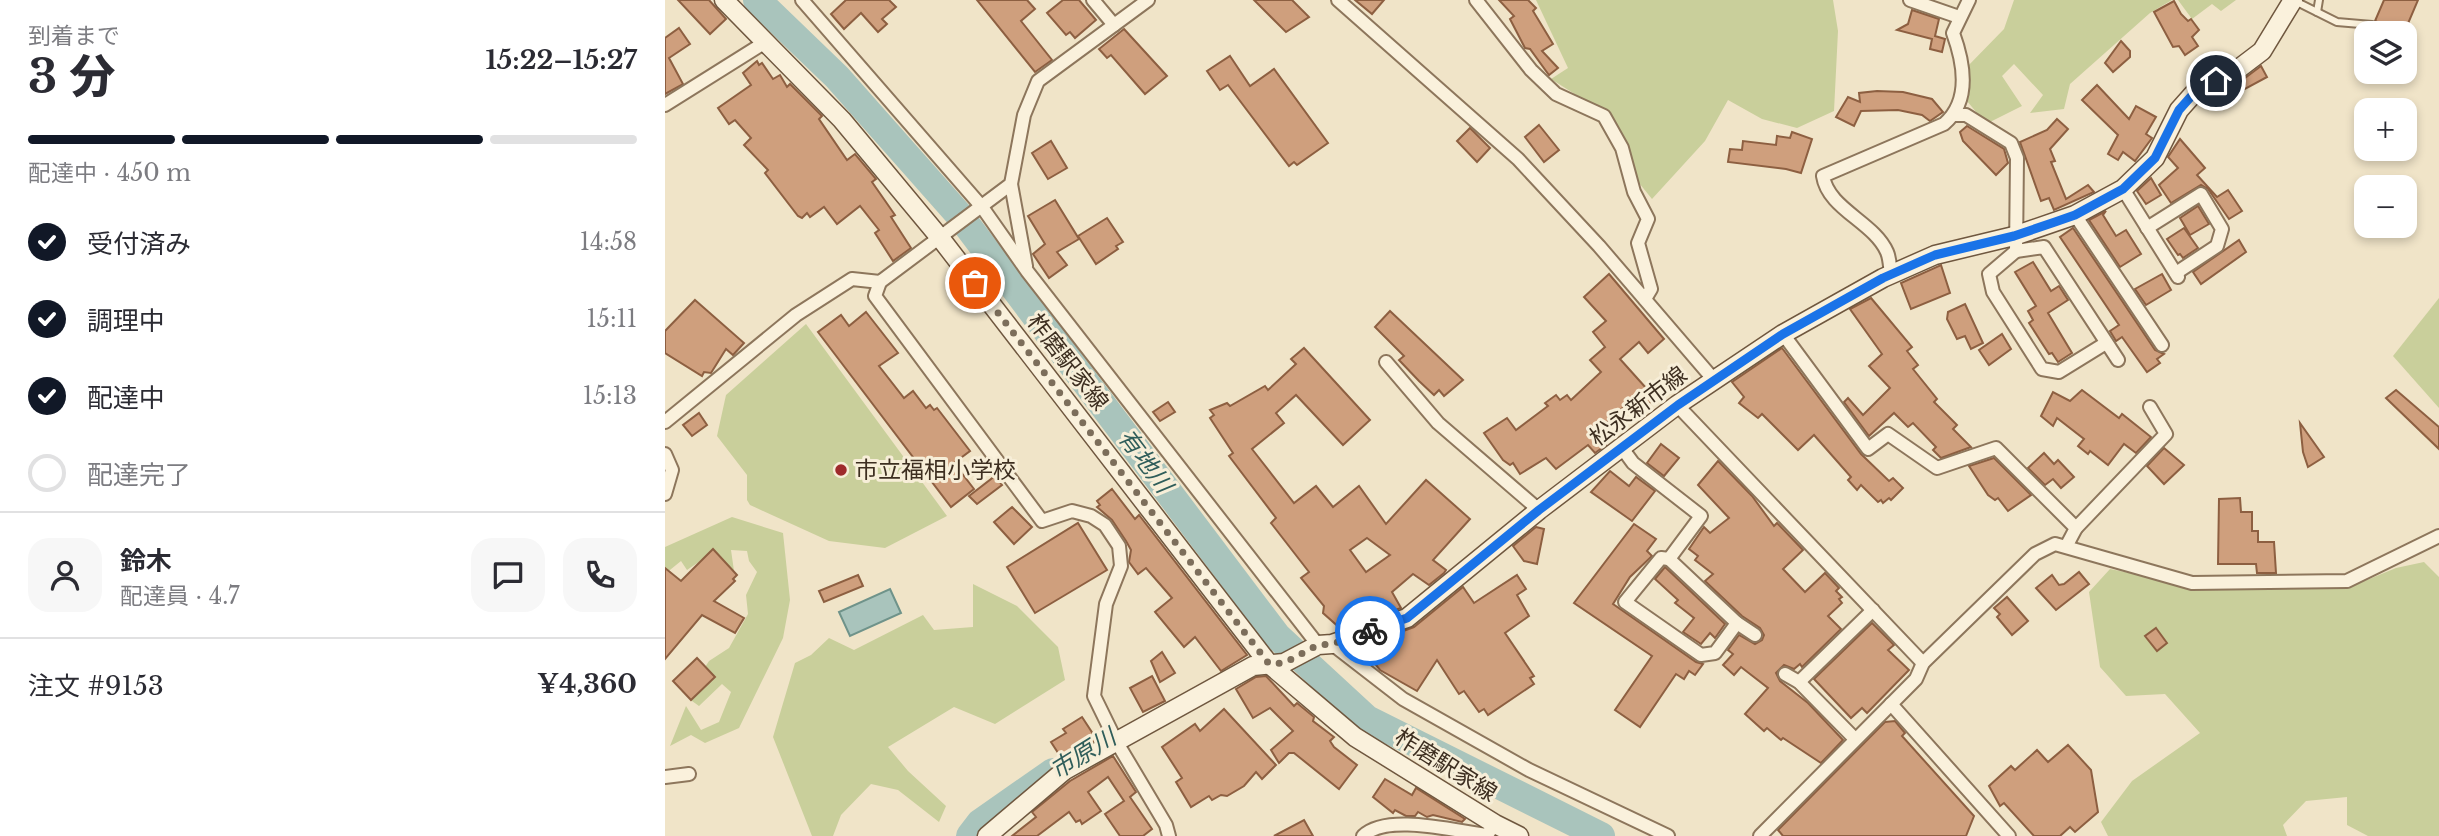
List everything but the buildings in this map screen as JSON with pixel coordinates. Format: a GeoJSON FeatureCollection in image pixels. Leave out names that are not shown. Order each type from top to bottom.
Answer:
{"type":"FeatureCollection","features":[{"type":"Feature","properties":{"kind":"main road","name":"柞磨駅家線"},"geometry":{"type":"LineString","coordinates":[[724,0],[842,120],[941,239],[1276,663],[1355,737],[1495,824],[1519,836]]}},
{"type":"Feature","properties":{"kind":"main road","name":"松永新市線"},"geometry":{"type":"LineString","coordinates":[[987,836],[1065,769],[1253,666],[1276,663],[1407,618],[1539,510],[1678,405],[1783,334],[1891,275],[1935,255],[2015,244],[2123,189],[2155,158],[2179,110],[2195,92],[2237,70],[2262,51],[2293,0]]}},
{"type":"Feature","properties":{"kind":"street"},"geometry":{"type":"LineString","coordinates":[[802,0],[982,207],[1027,271],[1325,644],[1403,699],[1529,770],[1668,836]]}},
{"type":"Feature","properties":{"kind":"street"},"geometry":{"type":"LineString","coordinates":[[1093,0],[1114,25]]}},
{"type":"Feature","properties":{"kind":"street"},"geometry":{"type":"LineString","coordinates":[[1027,271],[1011,184],[1024,115],[1038,81],[1148,0]]}},
{"type":"Feature","properties":{"kind":"street"},"geometry":{"type":"LineString","coordinates":[[1338,0],[1518,159],[1645,299],[1714,380]]}},
{"type":"Feature","properties":{"kind":"street"},"geometry":{"type":"LineString","coordinates":[[1476,0],[1531,70],[1556,94],[1604,116],[1622,148],[1634,192],[1649,219],[1638,243],[1651,289],[1645,299]]}},
{"type":"Feature","properties":{"kind":"street"},"geometry":{"type":"LineString","coordinates":[[1910,0],[1959,17]]}},
{"type":"Feature","properties":{"kind":"street"},"geometry":{"type":"LineString","coordinates":[[1891,275],[1888,253],[1877,236],[1825,189],[1823,176],[1944,124],[1955,115],[1963,77],[1961,57],[1953,33],[1969,0]]}},
{"type":"Feature","properties":{"kind":"street"},"geometry":{"type":"LineString","coordinates":[[665,105],[767,41]]}},
{"type":"Feature","properties":{"kind":"street"},"geometry":{"type":"LineString","coordinates":[[1955,115],[1966,115],[2011,143],[2017,159],[2015,244],[1989,274],[1993,292],[2042,369],[2059,372],[2106,343]]}},
{"type":"Feature","properties":{"kind":"street"},"geometry":{"type":"LineString","coordinates":[[1011,184],[941,239],[880,282],[875,296],[1042,521],[1072,512],[1091,516],[1105,525],[1119,546],[1121,566],[1106,604],[1094,696],[1116,741],[1166,825],[1169,836]]}},
{"type":"Feature","properties":{"kind":"street"},"geometry":{"type":"LineString","coordinates":[[2123,189],[2147,228],[2177,275],[2217,246],[2222,229],[2201,194],[2147,228]]}},
{"type":"Feature","properties":{"kind":"street"},"geometry":{"type":"LineString","coordinates":[[2075,215],[2162,345]]}},
{"type":"Feature","properties":{"kind":"street"},"geometry":{"type":"LineString","coordinates":[[2015,244],[2044,247],[2118,360]]}},
{"type":"Feature","properties":{"kind":"street"},"geometry":{"type":"LineString","coordinates":[[665,422],[796,315],[852,279],[880,282]]}},
{"type":"Feature","properties":{"kind":"street"},"geometry":{"type":"LineString","coordinates":[[1783,334],[1868,449],[1888,434],[1937,468],[1996,448],[2076,528]]}},
{"type":"Feature","properties":{"kind":"street"},"geometry":{"type":"LineString","coordinates":[[1386,362],[1438,423],[1539,510]]}},
{"type":"Feature","properties":{"kind":"street"},"geometry":{"type":"LineString","coordinates":[[1678,405],[1923,663]]}},
{"type":"Feature","properties":{"kind":"street"},"geometry":{"type":"LineString","coordinates":[[2067,545],[2076,528],[2166,434],[2150,407]]}},
{"type":"Feature","properties":{"kind":"street"},"geometry":{"type":"LineString","coordinates":[[1622,448],[1633,463],[1701,516],[1669,559]]}},
{"type":"Feature","properties":{"kind":"street"},"geometry":{"type":"LineString","coordinates":[[665,454],[671,470],[665,494]]}},
{"type":"Feature","properties":{"kind":"street"},"geometry":{"type":"LineString","coordinates":[[1760,836],[1916,679],[1923,663],[2035,554],[2055,544],[2067,545],[2192,583],[2347,581],[2439,536]]}},
{"type":"Feature","properties":{"kind":"street"},"geometry":{"type":"LineString","coordinates":[[1737,623],[1715,653],[1701,655],[1625,602],[1661,558],[1669,559],[1737,623],[1755,635]]}},
{"type":"Feature","properties":{"kind":"street"},"geometry":{"type":"LineString","coordinates":[[1800,682],[1873,610]]}},
{"type":"Feature","properties":{"kind":"street"},"geometry":{"type":"LineString","coordinates":[[1785,674],[1800,682],[1855,739]]}},
{"type":"Feature","properties":{"kind":"street"},"geometry":{"type":"LineString","coordinates":[[1891,704],[2009,836]]}},
{"type":"Feature","properties":{"kind":"street"},"geometry":{"type":"LineString","coordinates":[[665,777],[689,774]]}},
{"type":"Feature","properties":{"kind":"street"},"geometry":{"type":"LineString","coordinates":[[1363,836],[1373,827],[1389,824],[1487,835],[1495,824]]}},
{"type":"Feature","properties":{"kind":"lane"},"geometry":{"type":"LineString","coordinates":[[2293,0],[2337,22],[2354,23]]}},
{"type":"Feature","properties":{"kind":"lane"},"geometry":{"type":"LineString","coordinates":[[2317,12],[2319,0]]}},
{"type":"Feature","properties":{"kind":"green space"},"geometry":{"type":"Polygon","coordinates":[[[1536,0],[1833,0],[1838,31],[1834,111],[1797,128],[1762,119],[1728,100],[1705,141],[1652,199],[1635,178],[1614,119],[1551,79],[1568,68],[1536,0]]]}},
{"type":"Feature","properties":{"kind":"green space"},"geometry":{"type":"Polygon","coordinates":[[[2014,0],[2172,0],[2150,13],[2070,84],[2064,109],[2030,113],[2043,95],[2014,64],[2002,76],[2022,106],[1986,124],[1967,101],[1966,68],[2004,29],[2014,0]]]}},
{"type":"Feature","properties":{"kind":"green space"},"geometry":{"type":"Polygon","coordinates":[[[2178,0],[2236,0],[2221,11],[2212,4],[2192,19],[2178,0]]]}},
{"type":"Feature","properties":{"kind":"green space"},"geometry":{"type":"Polygon","coordinates":[[[2439,298],[2439,408],[2393,356],[2439,298]]]}},
{"type":"Feature","properties":{"kind":"green space"},"geometry":{"type":"Polygon","coordinates":[[[806,324],[947,516],[885,548],[829,541],[750,505],[747,500],[747,475],[717,436],[726,395],[806,324]]]}},
{"type":"Feature","properties":{"kind":"green space"},"geometry":{"type":"Polygon","coordinates":[[[732,517],[783,533],[790,600],[783,638],[739,728],[705,743],[691,735],[670,746],[686,706],[701,730],[719,722],[731,692],[722,684],[699,706],[692,701],[689,692],[709,661],[729,648],[748,614],[746,595],[757,572],[749,561],[747,551],[731,550],[734,571],[709,555],[687,570],[681,561],[665,574],[665,547],[732,517]]]}},
{"type":"Feature","properties":{"kind":"green space"},"geometry":{"type":"Polygon","coordinates":[[[2424,562],[2439,577],[2439,836],[2368,836],[2347,825],[2347,797],[2306,801],[2283,825],[2287,836],[2108,836],[2101,822],[2132,781],[2200,733],[2165,694],[2126,696],[2100,667],[2089,592],[2110,569],[2199,587],[2345,589],[2396,568],[2424,562]]]}},
{"type":"Feature","properties":{"kind":"green space"},"geometry":{"type":"Polygon","coordinates":[[[973,584],[1017,606],[1058,647],[1065,680],[995,724],[954,707],[888,747],[908,771],[946,806],[939,822],[898,790],[871,784],[841,815],[833,836],[812,836],[773,737],[795,663],[811,655],[829,638],[854,650],[923,615],[934,630],[973,627],[973,584]]]}},
{"type":"Feature","properties":{"kind":"water"},"geometry":{"type":"Polygon","coordinates":[[[890,589],[901,613],[850,636],[839,612],[890,589]]]}},
{"type":"Feature","properties":{"kind":"waterway","name":"有地川"},"geometry":{"type":"LineString","coordinates":[[757,0],[837,77],[960,216],[1277,636],[1367,719],[1601,836]]}},
{"type":"Feature","properties":{"kind":"waterway","name":"市原川"},"geometry":{"type":"LineString","coordinates":[[970,836],[980,823],[1053,772]]}},
{"type":"Feature","properties":{"kind":"way so far"},"geometry":{"type":"LineString","coordinates":[[975,283],[1269,664],[1284,663],[1318,645],[1332,644],[1370,631]]}},
{"type":"Feature","properties":{"kind":"place","name":"市立福相小学校"},"geometry":{"type":"Point","coordinates":[841,470]}},
{"type":"Feature","properties":{"kind":"route"},"geometry":{"type":"LineString","coordinates":[[1370,631],[1407,618],[1539,510],[1678,405],[1783,334],[1883,278],[1935,255],[1974,243],[2014,236],[2075,215],[2123,189],[2155,158],[2179,110],[2195,92],[2216,81]]}}]}
